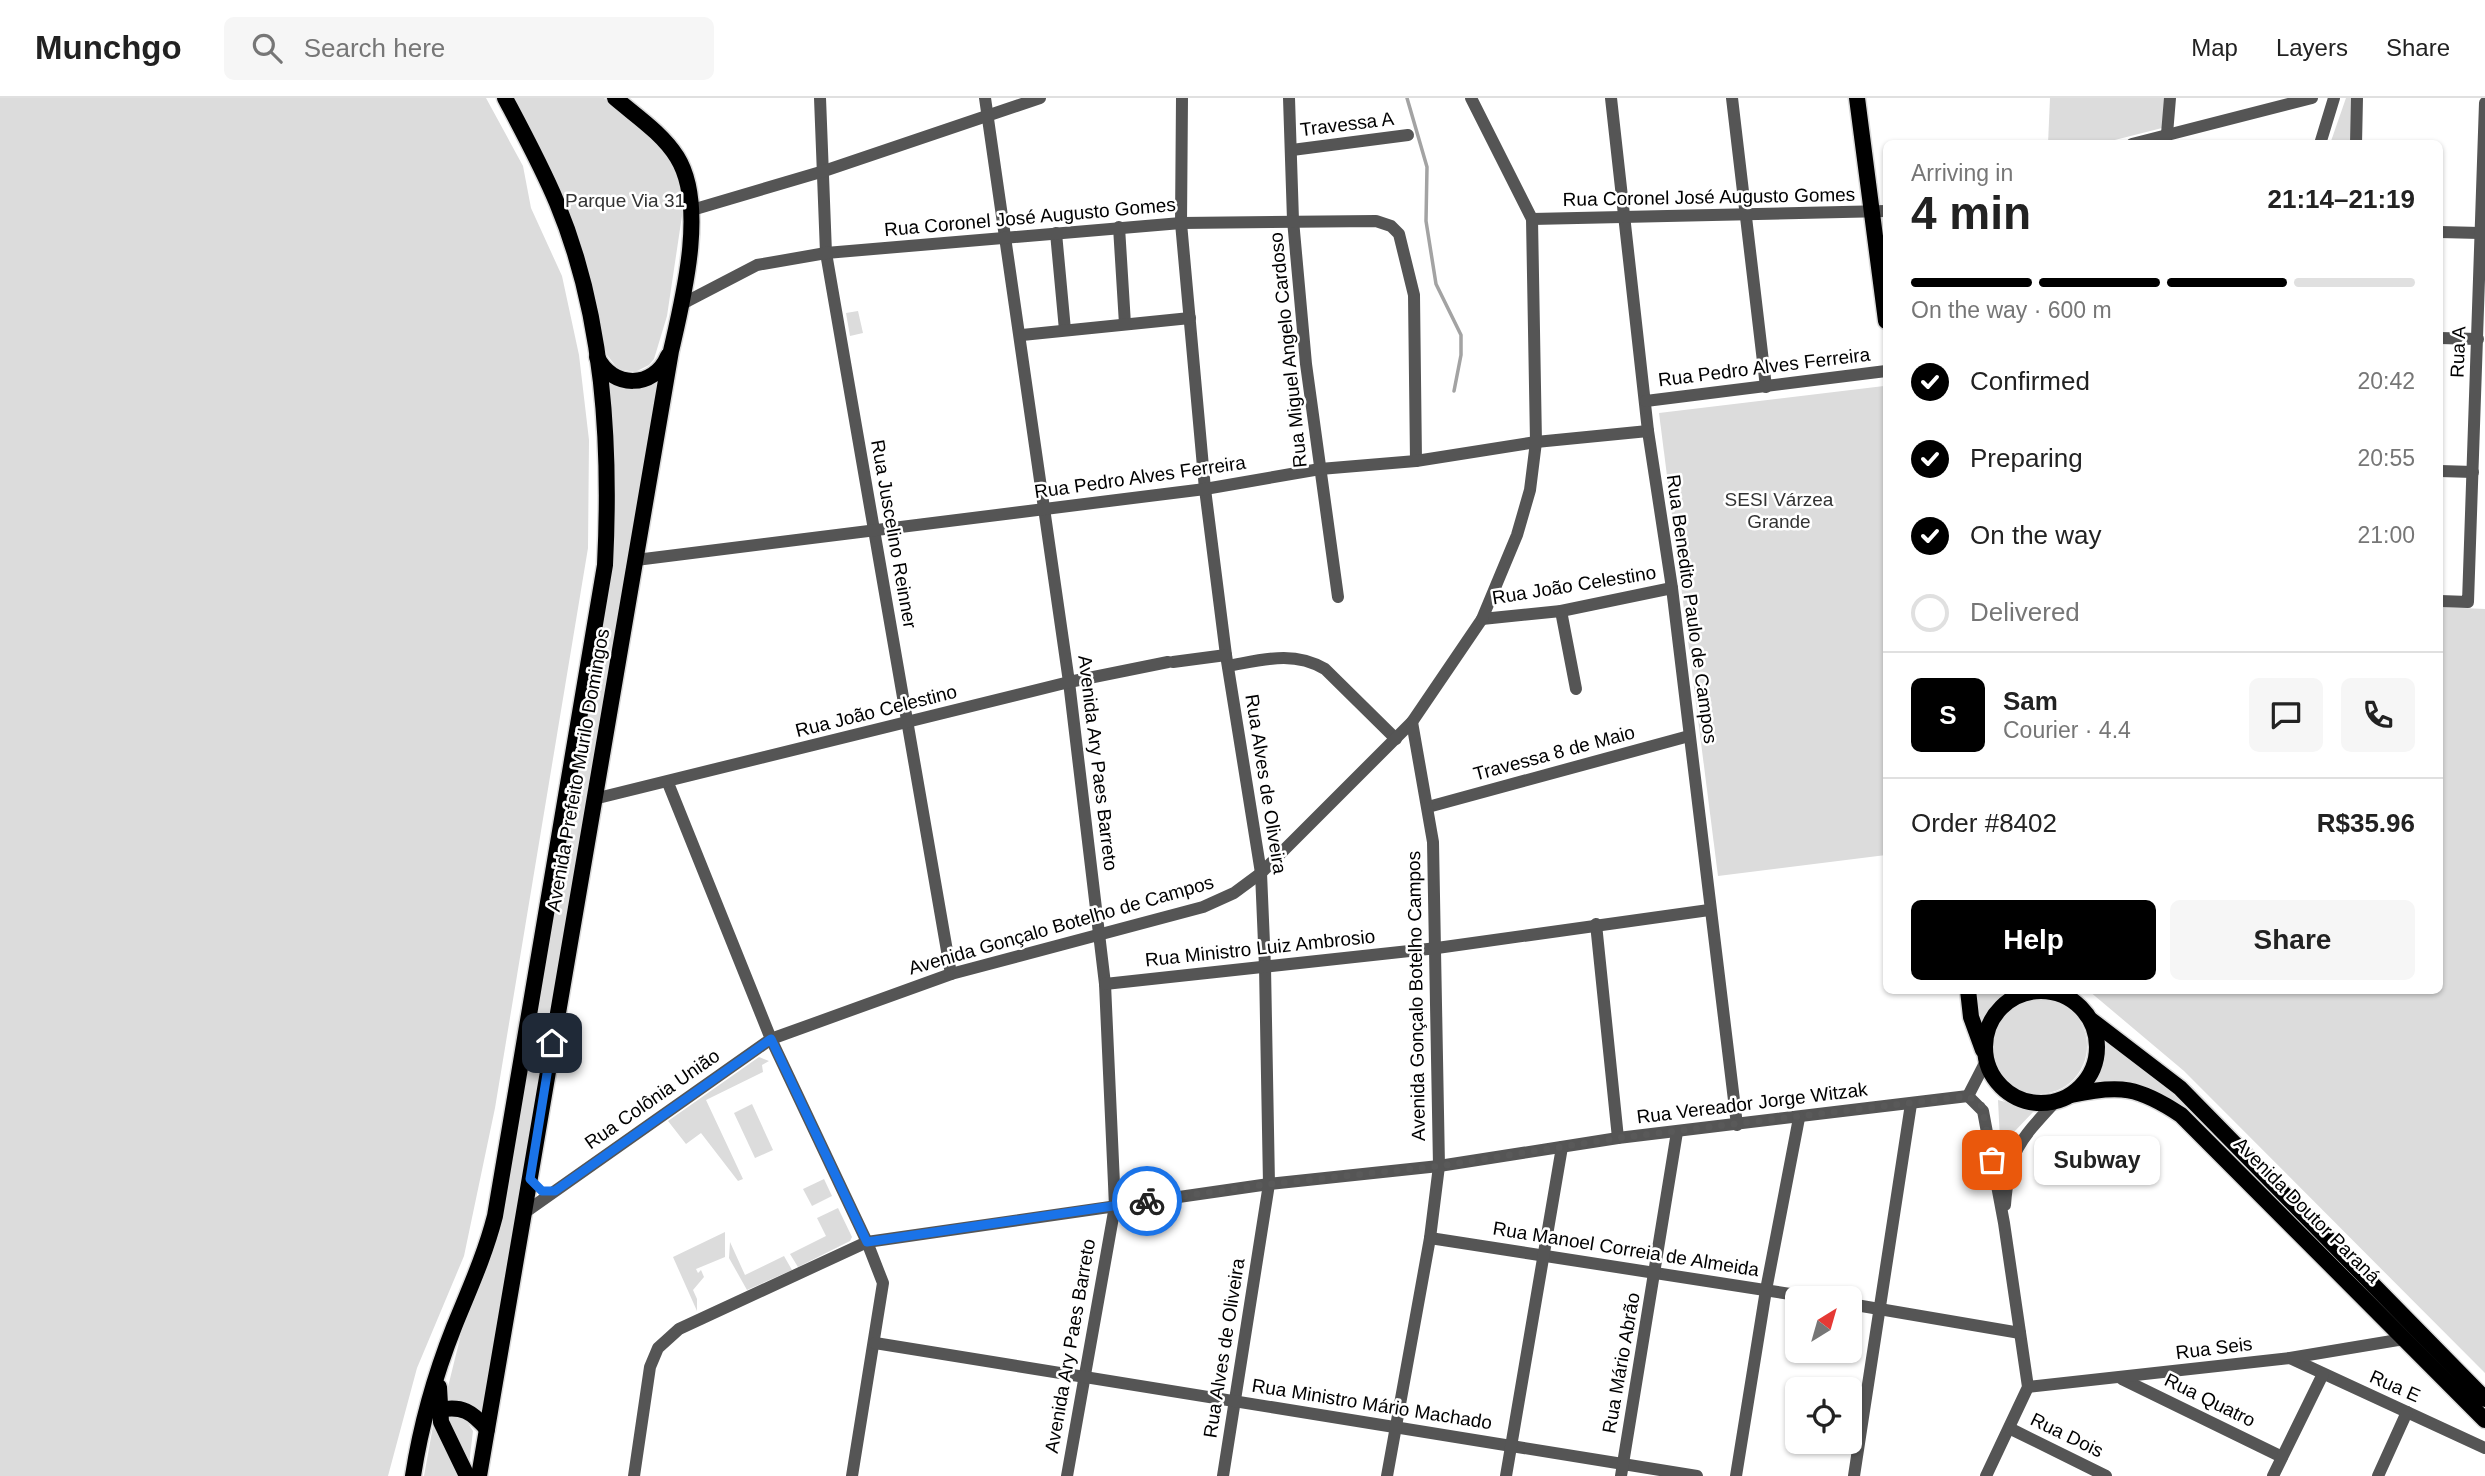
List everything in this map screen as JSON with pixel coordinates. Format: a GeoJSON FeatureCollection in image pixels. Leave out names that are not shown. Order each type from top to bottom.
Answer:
{"type":"FeatureCollection","features":[{"type":"Feature","properties":{"kind":"main road","name":"Avenida Prefeito Murilo Domingos"},"geometry":{"type":"LineString","coordinates":[[413,1476],[419,1437],[441,1363],[475,1280],[495,1216],[605,565],[609,484],[596,355],[585,293],[558,204],[505,98]]}},
{"type":"Feature","properties":{"kind":"main road","name":"Avenida Prefeito Murilo Domingos"},"geometry":{"type":"LineString","coordinates":[[479,1476],[671,351],[682,304],[692,210],[691,192],[677,156],[662,138],[615,98]]}},
{"type":"Feature","properties":{"kind":"main road"},"geometry":{"type":"LineString","coordinates":[[1857,98],[1879,213],[1883,275]]}},
{"type":"Feature","properties":{"kind":"main road"},"geometry":{"type":"LineString","coordinates":[[596,355],[611,375],[634,382],[658,372],[671,351]]}},
{"type":"Feature","properties":{"kind":"main road"},"geometry":{"type":"LineString","coordinates":[[1968,994],[1971,1017],[1993,1076],[2014,1096],[2041,1103],[2055,1102],[2071,1095],[2088,1077],[2098,1053],[2097,1036],[2091,1020],[2081,1007],[2064,994]]}},
{"type":"Feature","properties":{"kind":"main road"},"geometry":{"type":"LineString","coordinates":[[1985,1057],[1990,1024],[2000,1009],[2014,998],[2025,994]]}},
{"type":"Feature","properties":{"kind":"main road","name":"Avenida Doutor Paraná"},"geometry":{"type":"LineString","coordinates":[[2091,1020],[2180,1088],[2485,1399]]}},
{"type":"Feature","properties":{"kind":"main road","name":"Avenida Doutor Paraná"},"geometry":{"type":"LineString","coordinates":[[2071,1095],[2109,1088],[2130,1089],[2151,1095],[2181,1115],[2485,1420]]}},
{"type":"Feature","properties":{"kind":"main road"},"geometry":{"type":"LineString","coordinates":[[441,1363],[439,1410],[446,1434],[467,1476]]}},
{"type":"Feature","properties":{"kind":"main road"},"geometry":{"type":"LineString","coordinates":[[439,1410],[460,1407],[470,1411],[487,1429]]}},
{"type":"Feature","properties":{"kind":"street","name":"Rua Juscelino Reinner"},"geometry":{"type":"LineString","coordinates":[[820,98],[827,253],[951,974]]}},
{"type":"Feature","properties":{"kind":"street","name":"Avenida Ary Paes Barreto"},"geometry":{"type":"LineString","coordinates":[[985,98],[1022,335],[1043,509],[1069,682],[1101,933],[1105,985],[1115,1206],[1067,1476]]}},
{"type":"Feature","properties":{"kind":"street"},"geometry":{"type":"LineString","coordinates":[[692,210],[824,171],[1040,98]]}},
{"type":"Feature","properties":{"kind":"street","name":"Rua Alves de Oliveira"},"geometry":{"type":"LineString","coordinates":[[1182,98],[1181,223],[1205,489],[1227,660],[1261,873],[1265,967],[1269,1184],[1223,1476]]}},
{"type":"Feature","properties":{"kind":"street","name":"Rua Miguel Angelo Cardoso"},"geometry":{"type":"LineString","coordinates":[[1289,98],[1293,220],[1306,364],[1338,597]]}},
{"type":"Feature","properties":{"kind":"street","name":"Avenida Gonçalo Botelho de Campos"},"geometry":{"type":"LineString","coordinates":[[771,1039],[951,974],[1203,907],[1234,894],[1261,873],[1412,722],[1482,619],[1517,535],[1530,490],[1536,442],[1532,219],[1471,98]]}},
{"type":"Feature","properties":{"kind":"street","name":"Rua Benedito Paulo de Campos"},"geometry":{"type":"LineString","coordinates":[[1611,98],[1627,216],[1648,431],[1672,588],[1737,1125]]}},
{"type":"Feature","properties":{"kind":"street"},"geometry":{"type":"LineString","coordinates":[[1732,98],[1766,387]]}},
{"type":"Feature","properties":{"kind":"street"},"geometry":{"type":"LineString","coordinates":[[2167,134],[2170,98]]}},
{"type":"Feature","properties":{"kind":"street"},"geometry":{"type":"LineString","coordinates":[[2146,140],[2312,98]]}},
{"type":"Feature","properties":{"kind":"street"},"geometry":{"type":"LineString","coordinates":[[2321,140],[2334,98]]}},
{"type":"Feature","properties":{"kind":"street"},"geometry":{"type":"LineString","coordinates":[[2356,140],[2357,98]]}},
{"type":"Feature","properties":{"kind":"street","name":"Rua A"},"geometry":{"type":"LineString","coordinates":[[2443,601],[2468,602],[2485,103]]}},
{"type":"Feature","properties":{"kind":"street","name":"Travessa A"},"geometry":{"type":"LineString","coordinates":[[1292,150],[1408,135]]}},
{"type":"Feature","properties":{"kind":"street","name":"Rua Coronel José Augusto Gomes"},"geometry":{"type":"LineString","coordinates":[[1532,219],[1747,213],[1879,213]]}},
{"type":"Feature","properties":{"kind":"street","name":"Rua Coronel José Augusto Gomes"},"geometry":{"type":"LineString","coordinates":[[682,304],[757,265],[827,253],[1181,223],[1376,221],[1391,226],[1399,234],[1415,295],[1416,461]]}},
{"type":"Feature","properties":{"kind":"street"},"geometry":{"type":"LineString","coordinates":[[1119,227],[1125,324]]}},
{"type":"Feature","properties":{"kind":"street"},"geometry":{"type":"LineString","coordinates":[[2443,232],[2480,233]]}},
{"type":"Feature","properties":{"kind":"street"},"geometry":{"type":"LineString","coordinates":[[1056,233],[1065,330]]}},
{"type":"Feature","properties":{"kind":"street"},"geometry":{"type":"LineString","coordinates":[[1022,335],[1190,318]]}},
{"type":"Feature","properties":{"kind":"street"},"geometry":{"type":"LineString","coordinates":[[2443,338],[2478,339]]}},
{"type":"Feature","properties":{"kind":"street","name":"Rua Pedro Alves Ferreira"},"geometry":{"type":"LineString","coordinates":[[1646,401],[1883,371]]}},
{"type":"Feature","properties":{"kind":"street","name":"Rua Pedro Alves Ferreira"},"geometry":{"type":"LineString","coordinates":[[636,559],[873,532],[1205,489],[1320,469],[1416,461],[1536,442],[1648,431]]}},
{"type":"Feature","properties":{"kind":"street"},"geometry":{"type":"LineString","coordinates":[[2443,471],[2473,472]]}},
{"type":"Feature","properties":{"kind":"street","name":"Rua João Celestino"},"geometry":{"type":"LineString","coordinates":[[1482,619],[1561,611],[1672,588]]}},
{"type":"Feature","properties":{"kind":"street"},"geometry":{"type":"LineString","coordinates":[[1561,611],[1576,689]]}},
{"type":"Feature","properties":{"kind":"street","name":"Rua João Celestino"},"geometry":{"type":"LineString","coordinates":[[594,799],[668,783],[1069,682],[1170,662],[1297,657],[1315,663],[1325,669],[1396,739]]}},
{"type":"Feature","properties":{"kind":"street","name":"Avenida Gonçalo Botelho Campos"},"geometry":{"type":"LineString","coordinates":[[1387,1476],[1430,1238],[1439,1166],[1437,948],[1428,807],[1412,722]]}},
{"type":"Feature","properties":{"kind":"street","name":"Travessa 8 de Maio"},"geometry":{"type":"LineString","coordinates":[[1428,807],[1689,736]]}},
{"type":"Feature","properties":{"kind":"street"},"geometry":{"type":"LineString","coordinates":[[668,783],[771,1039],[867,1242],[883,1283],[852,1476]]}},
{"type":"Feature","properties":{"kind":"street","name":"Rua Ministro Luiz Ambrosio"},"geometry":{"type":"LineString","coordinates":[[1105,985],[1437,948],[1709,910]]}},
{"type":"Feature","properties":{"kind":"street"},"geometry":{"type":"LineString","coordinates":[[1596,924],[1618,1138]]}},
{"type":"Feature","properties":{"kind":"street","name":"Rua Colônia União"},"geometry":{"type":"LineString","coordinates":[[524,1213],[771,1039]]}},
{"type":"Feature","properties":{"kind":"street"},"geometry":{"type":"LineString","coordinates":[[1985,1057],[1968,1096],[1983,1111],[2004,1223],[2028,1387],[2011,1429],[1986,1476]]}},
{"type":"Feature","properties":{"kind":"street","name":"Rua Vereador Jorge Witzak"},"geometry":{"type":"LineString","coordinates":[[634,1476],[650,1367],[658,1348],[679,1329],[867,1242],[1269,1184],[1439,1166],[1618,1138],[1968,1096]]}},
{"type":"Feature","properties":{"kind":"street"},"geometry":{"type":"LineString","coordinates":[[2004,1223],[2012,1158],[2020,1142],[2055,1102]]}},
{"type":"Feature","properties":{"kind":"street"},"geometry":{"type":"LineString","coordinates":[[1853,1476],[1911,1104]]}},
{"type":"Feature","properties":{"kind":"street"},"geometry":{"type":"LineString","coordinates":[[1736,1476],[1766,1290],[1799,1118]]}},
{"type":"Feature","properties":{"kind":"street","name":"Rua Mário Abrão"},"geometry":{"type":"LineString","coordinates":[[1622,1470],[1677,1132]]}},
{"type":"Feature","properties":{"kind":"street"},"geometry":{"type":"LineString","coordinates":[[1506,1476],[1562,1147]]}},
{"type":"Feature","properties":{"kind":"street"},"geometry":{"type":"LineString","coordinates":[[530,1179],[542,1191],[555,1191]]}},
{"type":"Feature","properties":{"kind":"street","name":"Rua Manoel Correia de Almeida"},"geometry":{"type":"LineString","coordinates":[[1430,1238],[1785,1293]]}},
{"type":"Feature","properties":{"kind":"street"},"geometry":{"type":"LineString","coordinates":[[1862,1306],[2020,1333]]}},
{"type":"Feature","properties":{"kind":"street","name":"Rua Seis"},"geometry":{"type":"LineString","coordinates":[[2028,1387],[2121,1379],[2290,1358],[2404,1339]]}},
{"type":"Feature","properties":{"kind":"street","name":"Rua Ministro Mário Machado"},"geometry":{"type":"LineString","coordinates":[[875,1343],[1236,1403],[1395,1426],[1511,1446],[1622,1470],[1697,1476]]}},
{"type":"Feature","properties":{"kind":"street","name":"Rua E"},"geometry":{"type":"LineString","coordinates":[[2290,1358],[2485,1448]]}},
{"type":"Feature","properties":{"kind":"street"},"geometry":{"type":"LineString","coordinates":[[2273,1476],[2323,1374]]}},
{"type":"Feature","properties":{"kind":"street","name":"Rua Quatro"},"geometry":{"type":"LineString","coordinates":[[2121,1379],[2282,1457]]}},
{"type":"Feature","properties":{"kind":"street"},"geometry":{"type":"LineString","coordinates":[[2378,1476],[2407,1412]]}},
{"type":"Feature","properties":{"kind":"street","name":"Rua Dois"},"geometry":{"type":"LineString","coordinates":[[2011,1429],[2106,1476]]}},
{"type":"Feature","properties":{"kind":"green space"},"geometry":{"type":"Polygon","coordinates":[[[0,98],[486,98],[523,166],[531,208],[562,276],[579,355],[589,440],[588,548],[495,1108],[464,1256],[417,1368],[388,1476],[0,1476],[0,98]]]}},
{"type":"Feature","properties":{"kind":"green space","name":"Parque Via 31"},"geometry":{"type":"Polygon","coordinates":[[[512,98],[604,98],[661,146],[682,185],[683,209],[667,316],[654,359],[649,365],[635,372],[618,369],[607,355],[597,309],[512,98]]]}},
{"type":"Feature","properties":{"kind":"green space"},"geometry":{"type":"Polygon","coordinates":[[[2050,98],[2166,98],[2166,127],[2115,140],[2048,140],[2050,98]]]}},
{"type":"Feature","properties":{"kind":"green space"},"geometry":{"type":"Polygon","coordinates":[[[2346,98],[2353,98],[2352,140],[2331,140],[2346,98]]]}},
{"type":"Feature","properties":{"kind":"green space"},"geometry":{"type":"Polygon","coordinates":[[[858,311],[863,333],[850,336],[846,313],[858,311]]]}},
{"type":"Feature","properties":{"kind":"green space"},"geometry":{"type":"Polygon","coordinates":[[[607,379],[632,389],[645,388],[658,382],[482,1413],[461,1400],[445,1402],[463,1326],[484,1278],[501,1219],[613,540],[613,436],[607,379]]]}},
{"type":"Feature","properties":{"kind":"green space","name":"SESI Várzea Grande"},"geometry":{"type":"Polygon","coordinates":[[[1883,386],[1883,855],[1718,876],[1659,413],[1883,386]]]}},
{"type":"Feature","properties":{"kind":"green space"},"geometry":{"type":"Polygon","coordinates":[[[2443,607],[2485,609],[2485,1373],[2184,1071],[2093,994],[2443,994],[2443,607]]]}},
{"type":"Feature","properties":{"kind":"green space"},"geometry":{"type":"Polygon","coordinates":[[[1976,994],[2007,994],[1997,1000],[1981,1023],[1976,994]]]}},
{"type":"Feature","properties":{"kind":"green space"},"geometry":{"type":"Polygon","coordinates":[[[2039,998],[2057,1001],[2073,1012],[2084,1028],[2087,1046],[2084,1064],[2073,1080],[2057,1091],[2039,1094],[2021,1091],[2005,1080],[1994,1064],[1991,1046],[1994,1028],[2005,1012],[2021,1001],[2039,998]]]}},
{"type":"Feature","properties":{"kind":"green space"},"geometry":{"type":"Polygon","coordinates":[[[2101,1033],[2160,1082],[2197,1118],[2170,1099],[2145,1089],[2119,1085],[2086,1085],[2099,1064],[2101,1033]]]}},
{"type":"Feature","properties":{"kind":"green space"},"geometry":{"type":"Polygon","coordinates":[[[759,1057],[769,1061],[762,1065],[763,1072],[706,1100],[743,1179],[738,1181],[701,1133],[686,1144],[668,1121],[759,1057]]]}},
{"type":"Feature","properties":{"kind":"green space"},"geometry":{"type":"Polygon","coordinates":[[[1998,1100],[2035,1110],[2014,1132],[2001,1161],[1998,1100]]]}},
{"type":"Feature","properties":{"kind":"green space"},"geometry":{"type":"Polygon","coordinates":[[[752,1104],[773,1150],[755,1158],[734,1113],[752,1104]]]}},
{"type":"Feature","properties":{"kind":"green space"},"geometry":{"type":"Polygon","coordinates":[[[824,1179],[832,1196],[812,1206],[803,1189],[824,1179]]]}},
{"type":"Feature","properties":{"kind":"green space"},"geometry":{"type":"Polygon","coordinates":[[[838,1208],[852,1237],[850,1241],[798,1267],[790,1254],[826,1236],[817,1218],[838,1208]]]}},
{"type":"Feature","properties":{"kind":"green space"},"geometry":{"type":"Polygon","coordinates":[[[725,1232],[725,1257],[696,1269],[698,1273],[701,1270],[704,1277],[693,1290],[697,1299],[697,1311],[673,1257],[725,1232]]]}},
{"type":"Feature","properties":{"kind":"green space"},"geometry":{"type":"Polygon","coordinates":[[[730,1242],[745,1275],[784,1256],[792,1270],[747,1290],[729,1258],[730,1242]]]}},
{"type":"Feature","properties":{"kind":"green space"},"geometry":{"type":"Polygon","coordinates":[[[455,1416],[466,1420],[473,1431],[469,1464],[446,1418],[455,1416]]]}},
{"type":"Feature","properties":{"kind":"green space"},"geometry":{"type":"Polygon","coordinates":[[[433,1426],[457,1471],[461,1476],[424,1476],[433,1426]]]}},
{"type":"Feature","properties":{"kind":"waterway"},"geometry":{"type":"LineString","coordinates":[[1407,98],[1427,167],[1426,221],[1436,284],[1461,335],[1461,355],[1454,391]]}},
{"type":"Feature","properties":{"kind":"way so far"},"geometry":{"type":"LineString","coordinates":[[1147,1201],[1269,1184],[1439,1166],[1618,1138],[1968,1096],[1982,1106],[1992,1160]]}},
{"type":"Feature","properties":{"kind":"place","name":"Subway"},"geometry":{"type":"Point","coordinates":[1992,1160]}},
{"type":"Feature","properties":{"kind":"route"},"geometry":{"type":"LineString","coordinates":[[552,1043],[530,1179],[542,1191],[555,1191],[771,1039],[867,1242],[1147,1201]]}}]}
